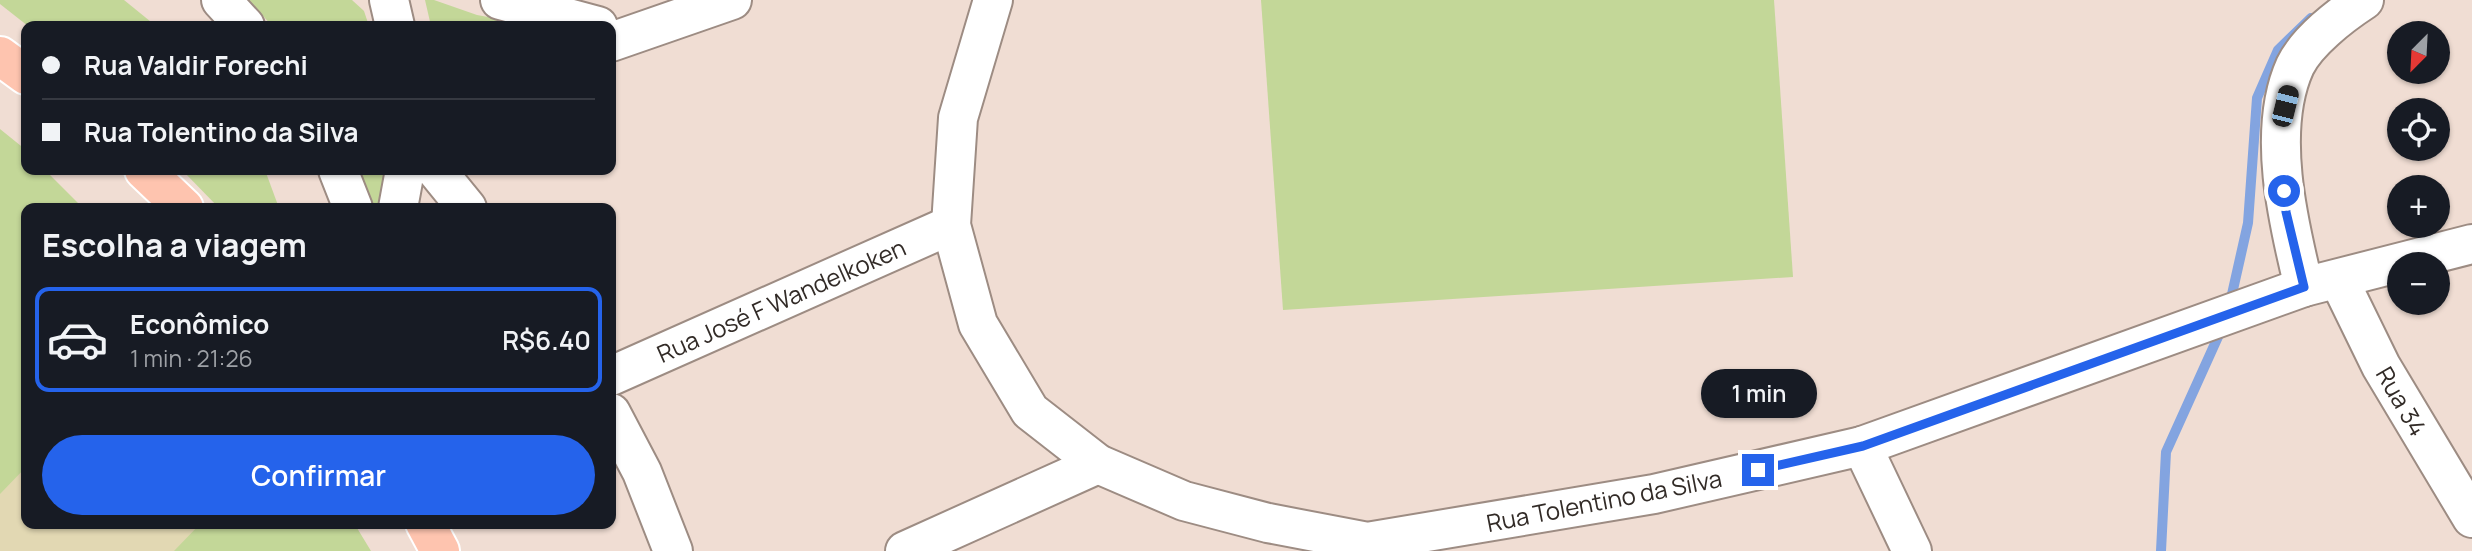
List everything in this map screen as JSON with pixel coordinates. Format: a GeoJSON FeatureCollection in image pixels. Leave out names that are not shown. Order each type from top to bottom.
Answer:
{"type":"FeatureCollection","features":[{"type":"Feature","properties":{"kind":"main road"},"geometry":{"type":"LineString","coordinates":[[0,56],[21,71]]}},
{"type":"Feature","properties":{"kind":"main road"},"geometry":{"type":"LineString","coordinates":[[149,175],[179,203]]}},
{"type":"Feature","properties":{"kind":"main road"},"geometry":{"type":"LineString","coordinates":[[428,529],[440,551]]}},
{"type":"Feature","properties":{"kind":"street"},"geometry":{"type":"LineString","coordinates":[[220,0],[240,21]]}},
{"type":"Feature","properties":{"kind":"street"},"geometry":{"type":"LineString","coordinates":[[389,0],[394,21]]}},
{"type":"Feature","properties":{"kind":"street"},"geometry":{"type":"LineString","coordinates":[[500,0],[572,21]]}},
{"type":"Feature","properties":{"kind":"street"},"geometry":{"type":"LineString","coordinates":[[616,32],[732,0]]}},
{"type":"Feature","properties":{"kind":"street"},"geometry":{"type":"LineString","coordinates":[[993,0],[958,118],[951,225],[978,324],[1030,411],[1098,464],[1273,537],[1373,541],[1412,551]]}},
{"type":"Feature","properties":{"kind":"street","name":"Rua 34"},"geometry":{"type":"LineString","coordinates":[[2364,0],[2334,20],[2295,65],[2280,127],[2286,212],[2321,284],[2381,366],[2472,518]]}},
{"type":"Feature","properties":{"kind":"street"},"geometry":{"type":"LineString","coordinates":[[340,175],[351,203]]}},
{"type":"Feature","properties":{"kind":"street"},"geometry":{"type":"LineString","coordinates":[[399,203],[404,175]]}},
{"type":"Feature","properties":{"kind":"street"},"geometry":{"type":"LineString","coordinates":[[440,175],[463,203]]}},
{"type":"Feature","properties":{"kind":"street","name":"Rua José F Wandelkoken"},"geometry":{"type":"LineString","coordinates":[[616,374],[951,225]]}},
{"type":"Feature","properties":{"kind":"street","name":"Rua Tolentino da Silva"},"geometry":{"type":"LineString","coordinates":[[1373,541],[1654,494],[1863,446],[2321,284],[2472,244]]}},
{"type":"Feature","properties":{"kind":"street"},"geometry":{"type":"LineString","coordinates":[[616,422],[642,472],[673,551]]}},
{"type":"Feature","properties":{"kind":"street"},"geometry":{"type":"LineString","coordinates":[[1863,446],[1912,551]]}},
{"type":"Feature","properties":{"kind":"street"},"geometry":{"type":"LineString","coordinates":[[923,548],[1098,464]]}},
{"type":"Feature","properties":{"kind":"green space"},"geometry":{"type":"Polygon","coordinates":[[[0,0],[124,0],[150,21],[22,21],[0,4],[0,0]]]}},
{"type":"Feature","properties":{"kind":"green space"},"geometry":{"type":"Polygon","coordinates":[[[249,0],[352,0],[364,11],[367,21],[268,21],[249,0]]]}},
{"type":"Feature","properties":{"kind":"green space"},"geometry":{"type":"Polygon","coordinates":[[[425,0],[434,0],[477,15],[510,21],[430,21],[425,0]]]}},
{"type":"Feature","properties":{"kind":"green space"},"geometry":{"type":"Polygon","coordinates":[[[1261,0],[1774,0],[1793,277],[1283,310],[1261,0]]]}},
{"type":"Feature","properties":{"kind":"green space"},"geometry":{"type":"Polygon","coordinates":[[[0,129],[21,146],[21,175],[50,175],[78,203],[21,203],[21,529],[358,529],[371,551],[0,551],[0,129]]]}},
{"type":"Feature","properties":{"kind":"green space"},"geometry":{"type":"Polygon","coordinates":[[[187,175],[267,175],[277,203],[214,203],[187,175]]]}},
{"type":"Feature","properties":{"kind":"green space"},"geometry":{"type":"Polygon","coordinates":[[[359,175],[386,175],[384,203],[367,203],[359,175]]]}},
{"type":"Feature","properties":{"kind":"sand"},"geometry":{"type":"Polygon","coordinates":[[[21,472],[21,529],[195,529],[174,551],[0,551],[0,494],[21,472]]]}},
{"type":"Feature","properties":{"kind":"waterway"},"geometry":{"type":"LineString","coordinates":[[2230,303],[2248,223],[2257,98],[2278,50],[2311,18]]}},
{"type":"Feature","properties":{"kind":"waterway"},"geometry":{"type":"LineString","coordinates":[[2161,551],[2166,452],[2222,328]]}},
{"type":"Feature","properties":{"kind":"route"},"geometry":{"type":"LineString","coordinates":[[1758,470],[1863,446],[2304,287],[2286,212],[2284,191]]}}]}
